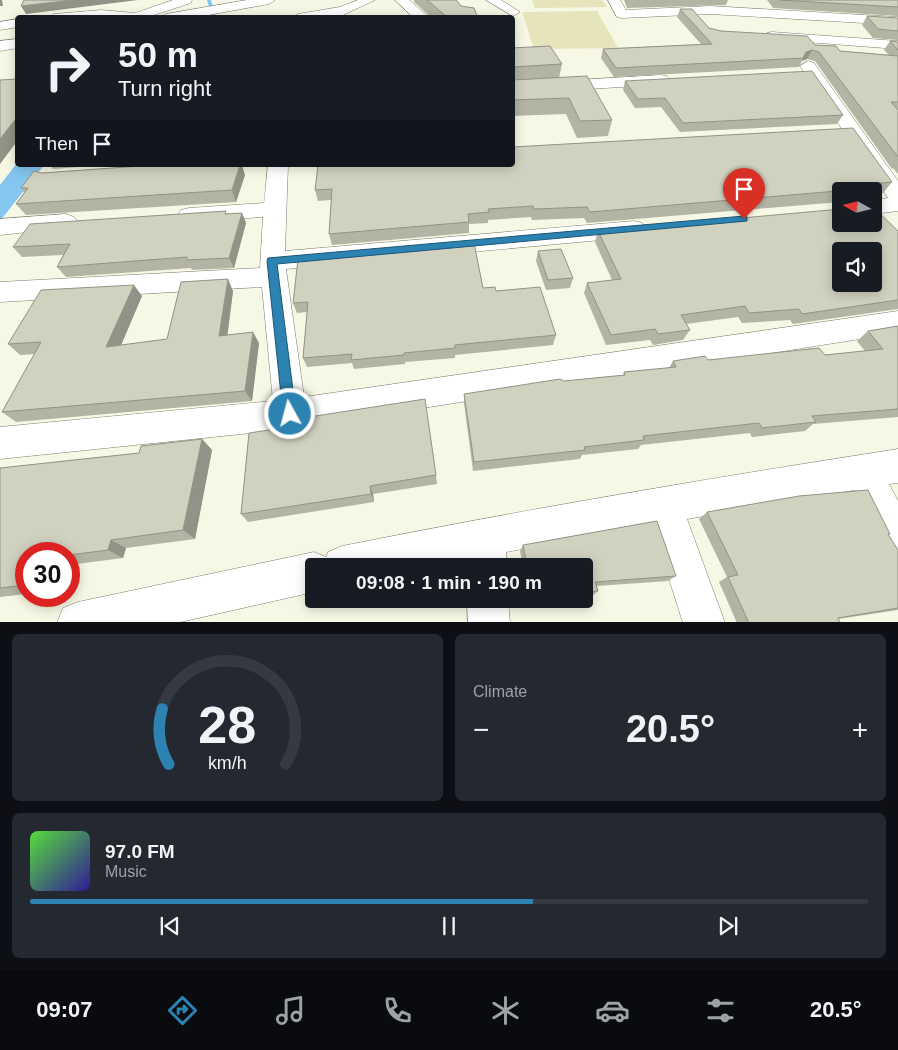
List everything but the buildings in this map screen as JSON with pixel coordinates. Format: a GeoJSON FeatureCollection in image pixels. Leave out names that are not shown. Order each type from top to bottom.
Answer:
{"type":"FeatureCollection","features":[{"type":"Feature","properties":{"kind":"street"},"geometry":{"type":"LineString","coordinates":[[149,15],[186,0]]}},
{"type":"Feature","properties":{"kind":"street"},"geometry":{"type":"LineString","coordinates":[[183,15],[269,0]]}},
{"type":"Feature","properties":{"kind":"street"},"geometry":{"type":"LineString","coordinates":[[317,15],[343,11],[369,0]]}},
{"type":"Feature","properties":{"kind":"street"},"geometry":{"type":"LineString","coordinates":[[492,0],[513,12]]}},
{"type":"Feature","properties":{"kind":"street"},"geometry":{"type":"LineString","coordinates":[[614,0],[622,14],[710,10],[898,21]]}},
{"type":"Feature","properties":{"kind":"street"},"geometry":{"type":"LineString","coordinates":[[407,1],[420,15]]}},
{"type":"Feature","properties":{"kind":"street"},"geometry":{"type":"LineString","coordinates":[[707,27],[696,16],[710,10]]}},
{"type":"Feature","properties":{"kind":"street"},"geometry":{"type":"LineString","coordinates":[[90,15],[116,15]]}},
{"type":"Feature","properties":{"kind":"street"},"geometry":{"type":"LineString","coordinates":[[0,26],[15,24]]}},
{"type":"Feature","properties":{"kind":"street"},"geometry":{"type":"LineString","coordinates":[[753,36],[898,45]]}},
{"type":"Feature","properties":{"kind":"street"},"geometry":{"type":"LineString","coordinates":[[0,46],[15,44]]}},
{"type":"Feature","properties":{"kind":"street"},"geometry":{"type":"LineString","coordinates":[[805,71],[853,131],[898,197]]}},
{"type":"Feature","properties":{"kind":"street"},"geometry":{"type":"LineString","coordinates":[[515,89],[676,79]]}},
{"type":"Feature","properties":{"kind":"street"},"geometry":{"type":"LineString","coordinates":[[833,132],[853,131]]}},
{"type":"Feature","properties":{"kind":"street"},"geometry":{"type":"LineString","coordinates":[[278,167],[273,269],[290,414]]}},
{"type":"Feature","properties":{"kind":"street"},"geometry":{"type":"LineString","coordinates":[[882,206],[898,204]]}},
{"type":"Feature","properties":{"kind":"street"},"geometry":{"type":"LineString","coordinates":[[167,216],[275,209]]}},
{"type":"Feature","properties":{"kind":"street"},"geometry":{"type":"LineString","coordinates":[[0,226],[88,221]]}},
{"type":"Feature","properties":{"kind":"street"},"geometry":{"type":"LineString","coordinates":[[0,292],[273,269],[656,228]]}},
{"type":"Feature","properties":{"kind":"street"},"geometry":{"type":"LineString","coordinates":[[0,443],[290,414],[898,322]]}},
{"type":"Feature","properties":{"kind":"street"},"geometry":{"type":"LineString","coordinates":[[419,558],[486,551],[663,504],[881,469],[898,540]]}},
{"type":"Feature","properties":{"kind":"street"},"geometry":{"type":"LineString","coordinates":[[663,504],[704,622]]}},
{"type":"Feature","properties":{"kind":"street"},"geometry":{"type":"LineString","coordinates":[[78,622],[305,574]]}},
{"type":"Feature","properties":{"kind":"street"},"geometry":{"type":"LineString","coordinates":[[488,608],[489,622]]}},
{"type":"Feature","properties":{"kind":"green space"},"geometry":{"type":"Polygon","coordinates":[[[532,0],[602,0],[607,7],[535,8],[532,0]]]}},
{"type":"Feature","properties":{"kind":"green space"},"geometry":{"type":"Polygon","coordinates":[[[597,11],[618,48],[534,49],[522,12],[597,11]]]}},
{"type":"Feature","properties":{"kind":"water"},"geometry":{"type":"Polygon","coordinates":[[[15,166],[42,167],[0,221],[0,185],[15,166]]]}},
{"type":"Feature","properties":{"kind":"waterway"},"geometry":{"type":"LineString","coordinates":[[209,0],[213,15]]}},
{"type":"Feature","properties":{"kind":"route"},"geometry":{"type":"LineString","coordinates":[[290,414],[272,261],[744,219]]}}]}
